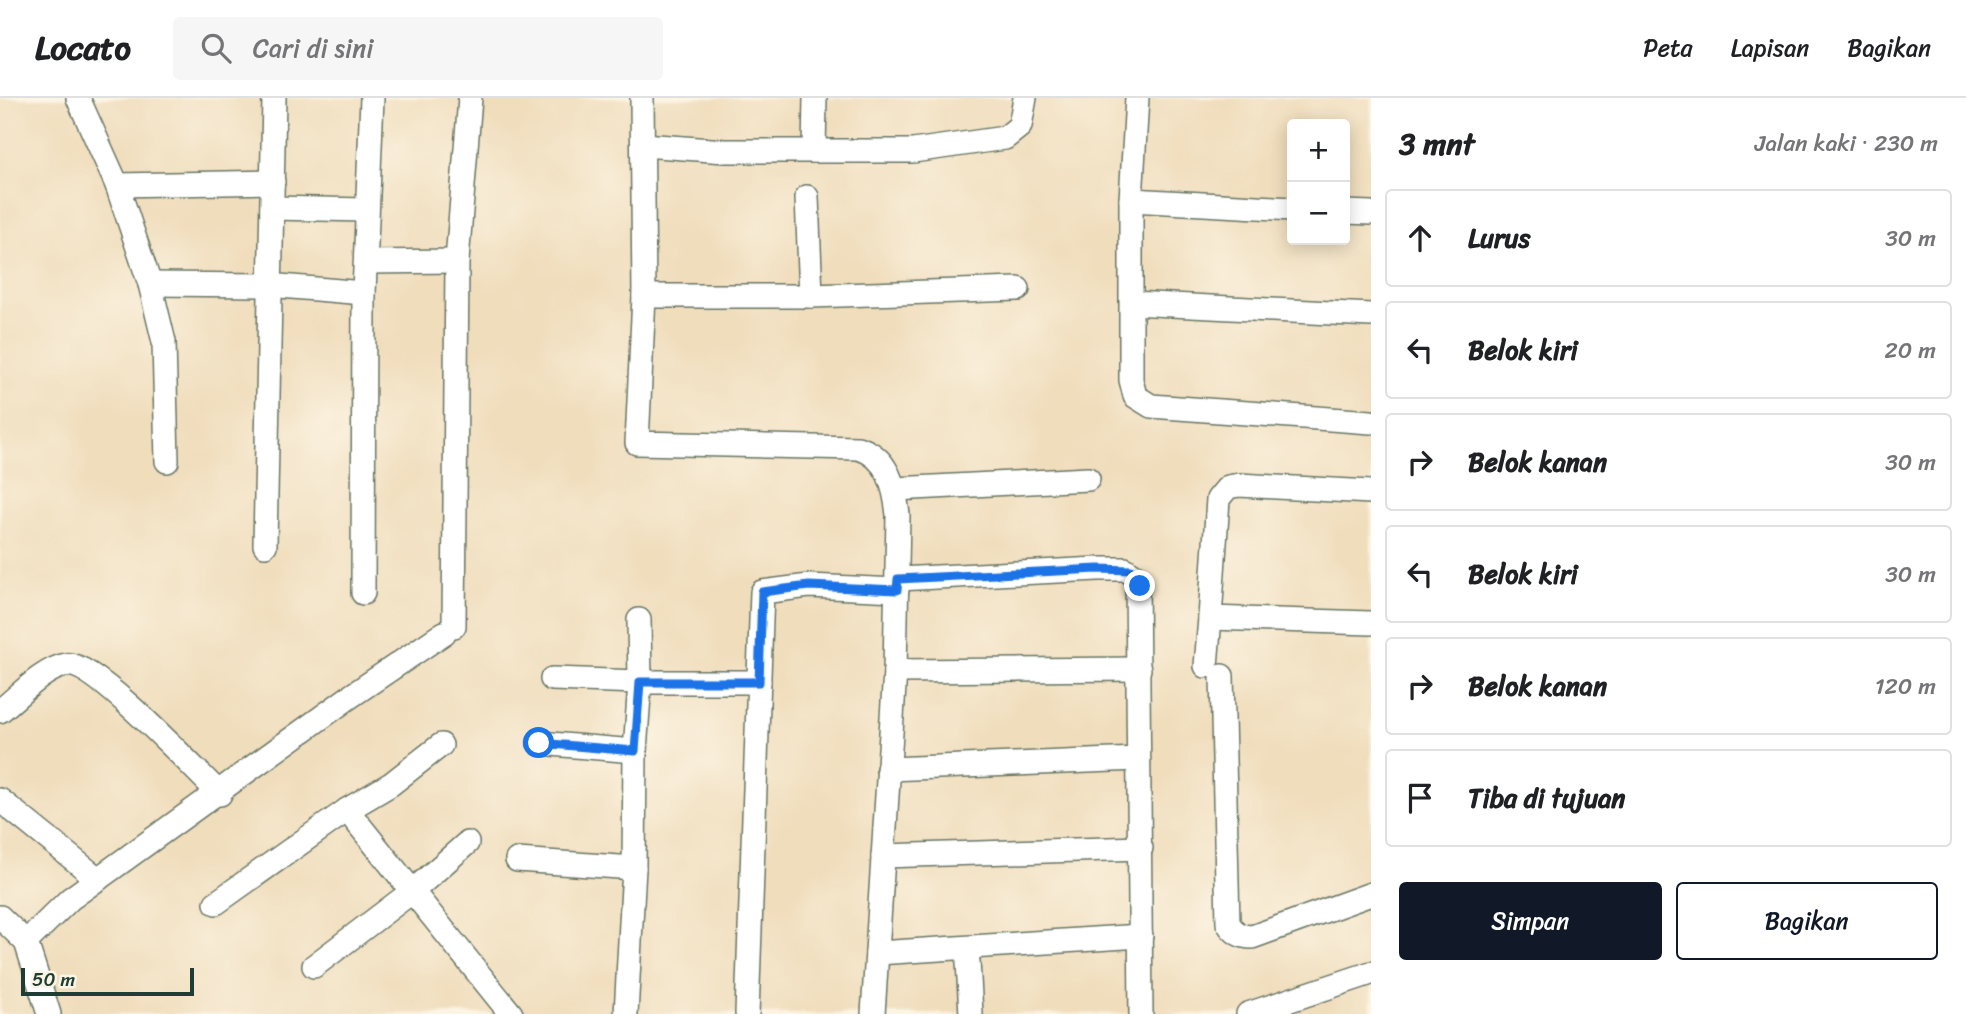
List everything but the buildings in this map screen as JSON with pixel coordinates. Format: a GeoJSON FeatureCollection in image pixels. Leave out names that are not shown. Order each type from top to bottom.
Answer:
{"type":"FeatureCollection","features":[{"type":"Feature","properties":{"kind":"street"},"geometry":{"type":"LineString","coordinates":[[78,98],[117,185],[150,284],[164,342],[167,461]]}},
{"type":"Feature","properties":{"kind":"street"},"geometry":{"type":"LineString","coordinates":[[265,545],[268,285],[274,98]]}},
{"type":"Feature","properties":{"kind":"street"},"geometry":{"type":"LineString","coordinates":[[363,593],[364,293],[372,98]]}},
{"type":"Feature","properties":{"kind":"street"},"geometry":{"type":"LineString","coordinates":[[26,942],[70,899],[220,794],[351,696],[449,630],[457,261],[470,98]]}},
{"type":"Feature","properties":{"kind":"street"},"geometry":{"type":"LineString","coordinates":[[642,98],[644,296],[637,443],[858,448],[874,454],[881,461],[895,489],[898,514],[895,671],[873,1014]]}},
{"type":"Feature","properties":{"kind":"street"},"geometry":{"type":"LineString","coordinates":[[814,151],[815,98]]}},
{"type":"Feature","properties":{"kind":"street"},"geometry":{"type":"LineString","coordinates":[[643,145],[725,151],[913,151],[1005,138],[1020,126],[1026,98]]}},
{"type":"Feature","properties":{"kind":"street"},"geometry":{"type":"LineString","coordinates":[[1138,98],[1131,201],[1131,380],[1135,396],[1142,403],[1371,422]]}},
{"type":"Feature","properties":{"kind":"street"},"geometry":{"type":"LineString","coordinates":[[117,185],[273,182]]}},
{"type":"Feature","properties":{"kind":"street"},"geometry":{"type":"LineString","coordinates":[[807,197],[811,296]]}},
{"type":"Feature","properties":{"kind":"street"},"geometry":{"type":"LineString","coordinates":[[1131,201],[1287,209]]}},
{"type":"Feature","properties":{"kind":"street"},"geometry":{"type":"LineString","coordinates":[[272,208],[366,210]]}},
{"type":"Feature","properties":{"kind":"street"},"geometry":{"type":"LineString","coordinates":[[1350,212],[1371,213]]}},
{"type":"Feature","properties":{"kind":"street"},"geometry":{"type":"LineString","coordinates":[[367,262],[457,261]]}},
{"type":"Feature","properties":{"kind":"street"},"geometry":{"type":"LineString","coordinates":[[150,284],[268,285],[364,293]]}},
{"type":"Feature","properties":{"kind":"street"},"geometry":{"type":"LineString","coordinates":[[644,296],[811,296],[1018,289]]}},
{"type":"Feature","properties":{"kind":"street"},"geometry":{"type":"LineString","coordinates":[[1132,303],[1371,315]]}},
{"type":"Feature","properties":{"kind":"street"},"geometry":{"type":"LineString","coordinates":[[895,489],[1088,479]]}},
{"type":"Feature","properties":{"kind":"street"},"geometry":{"type":"LineString","coordinates":[[1371,492],[1239,485],[1223,491],[1218,499],[1210,618],[1228,923],[1232,930],[1244,937],[1252,937],[1371,894]]}},
{"type":"Feature","properties":{"kind":"street"},"geometry":{"type":"LineString","coordinates":[[747,1014],[762,592],[809,586],[897,584],[999,572],[1131,570],[1140,586],[1138,758],[1141,1014]]}},
{"type":"Feature","properties":{"kind":"street"},"geometry":{"type":"LineString","coordinates":[[1210,618],[1371,623]]}},
{"type":"Feature","properties":{"kind":"street"},"geometry":{"type":"LineString","coordinates":[[626,1014],[635,868],[639,620]]}},
{"type":"Feature","properties":{"kind":"street"},"geometry":{"type":"LineString","coordinates":[[0,711],[50,672],[64,666],[78,666],[112,690],[220,794]]}},
{"type":"Feature","properties":{"kind":"street"},"geometry":{"type":"LineString","coordinates":[[895,671],[1139,669]]}},
{"type":"Feature","properties":{"kind":"street"},"geometry":{"type":"LineString","coordinates":[[552,679],[759,682]]}},
{"type":"Feature","properties":{"kind":"street"},"geometry":{"type":"LineString","coordinates":[[539,743],[635,751]]}},
{"type":"Feature","properties":{"kind":"street"},"geometry":{"type":"LineString","coordinates":[[216,903],[347,810],[391,784],[441,746]]}},
{"type":"Feature","properties":{"kind":"street"},"geometry":{"type":"LineString","coordinates":[[888,769],[1138,758]]}},
{"type":"Feature","properties":{"kind":"street"},"geometry":{"type":"LineString","coordinates":[[0,800],[98,879]]}},
{"type":"Feature","properties":{"kind":"street"},"geometry":{"type":"LineString","coordinates":[[347,810],[511,1014]]}},
{"type":"Feature","properties":{"kind":"street"},"geometry":{"type":"LineString","coordinates":[[314,966],[414,890],[467,843]]}},
{"type":"Feature","properties":{"kind":"street"},"geometry":{"type":"LineString","coordinates":[[883,856],[1141,848]]}},
{"type":"Feature","properties":{"kind":"street"},"geometry":{"type":"LineString","coordinates":[[517,860],[635,868]]}},
{"type":"Feature","properties":{"kind":"street"},"geometry":{"type":"LineString","coordinates":[[0,917],[26,942],[33,972],[49,1014]]}},
{"type":"Feature","properties":{"kind":"street"},"geometry":{"type":"LineString","coordinates":[[877,953],[1141,936]]}},
{"type":"Feature","properties":{"kind":"street"},"geometry":{"type":"LineString","coordinates":[[968,961],[971,1014]]}},
{"type":"Feature","properties":{"kind":"street"},"geometry":{"type":"LineString","coordinates":[[1248,1014],[1371,973]]}},
{"type":"Feature","properties":{"kind":"route"},"geometry":{"type":"LineString","coordinates":[[539,743],[635,751],[640,682],[759,682],[762,592],[809,586],[897,590],[898,579],[1098,569],[1131,570],[1140,586]]}}]}
